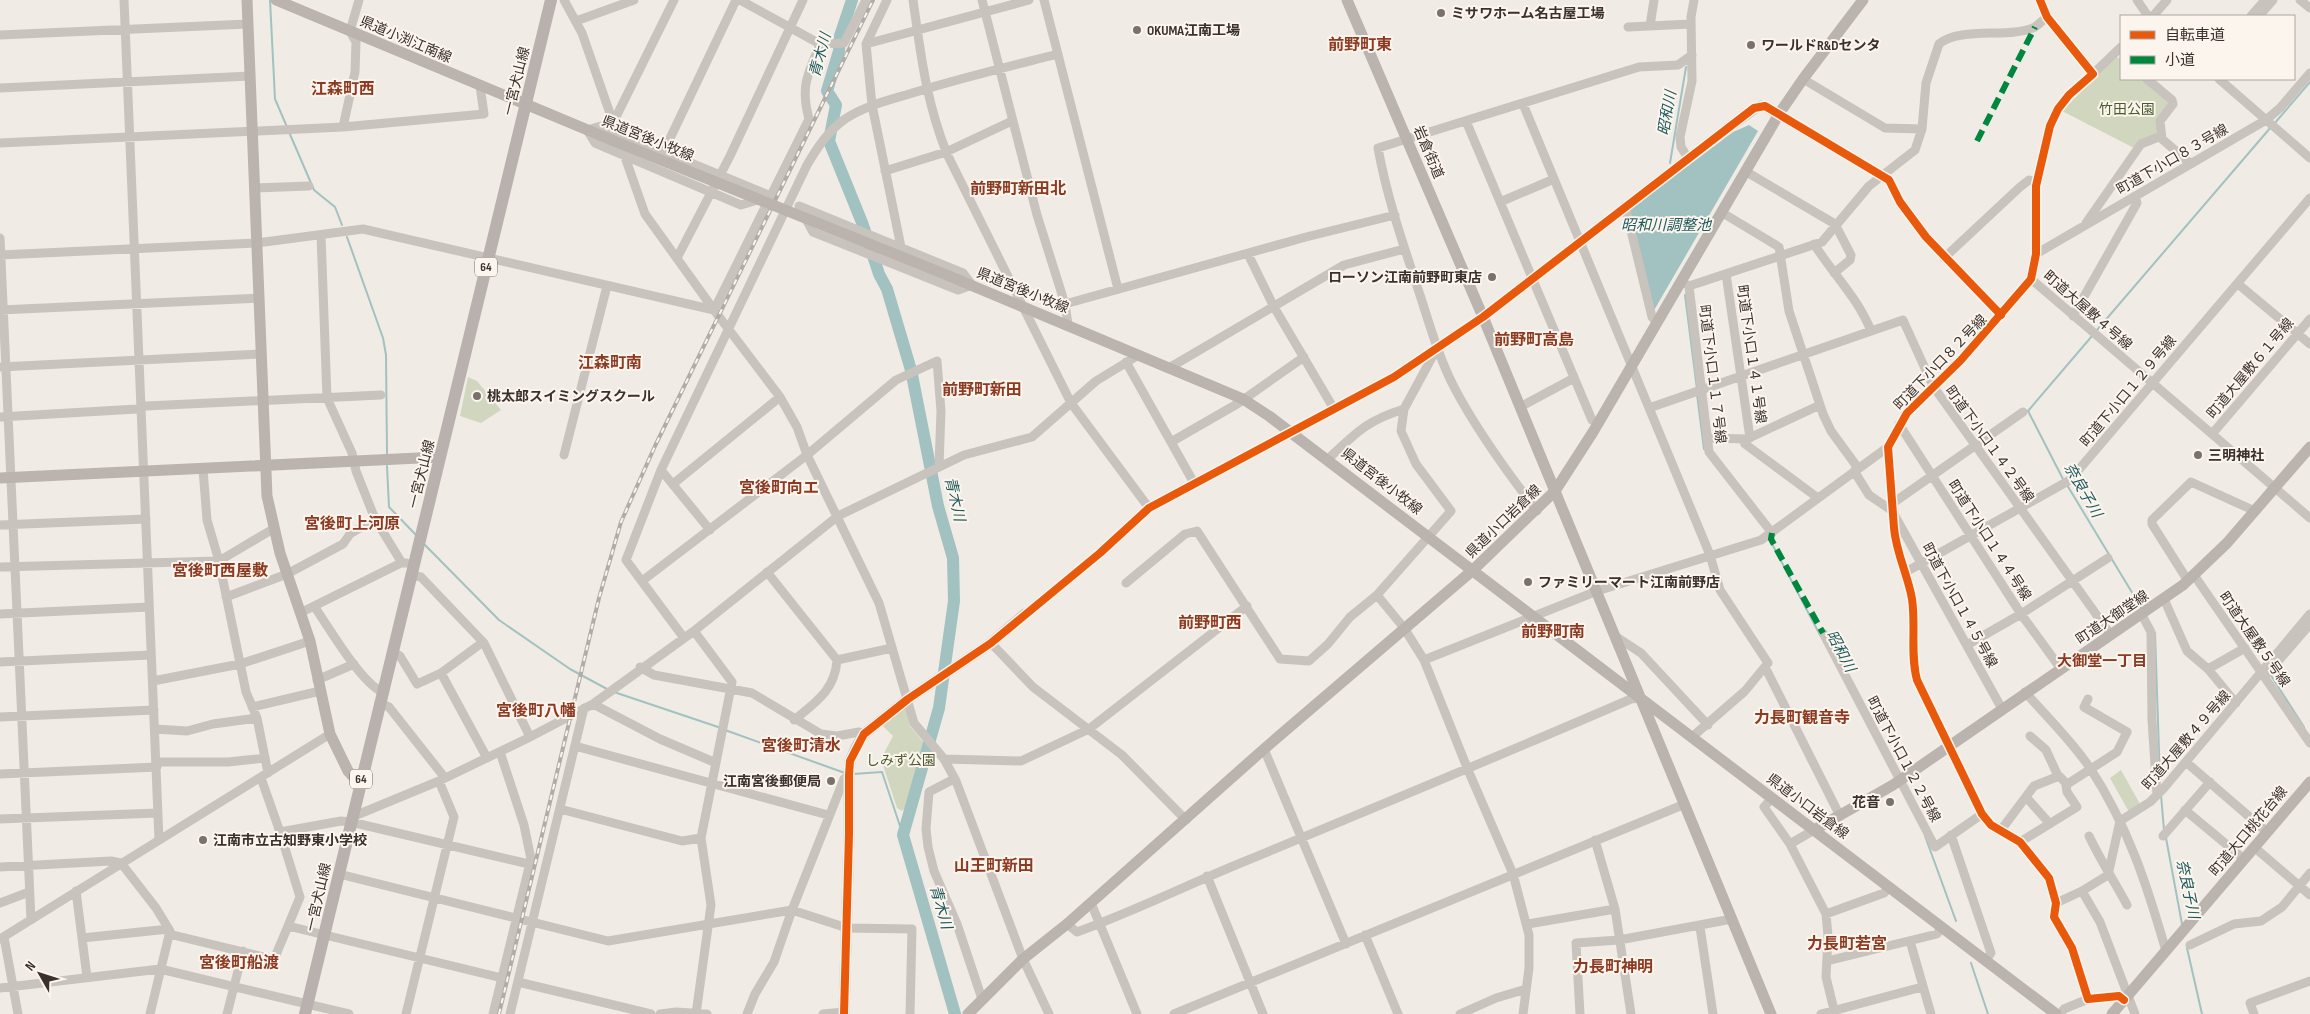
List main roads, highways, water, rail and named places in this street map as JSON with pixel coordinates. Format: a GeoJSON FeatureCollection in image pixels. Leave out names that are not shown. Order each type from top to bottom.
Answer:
{"type":"FeatureCollection","features":[{"type":"Feature","properties":{"kind":"main road","name":"一宮犬山線"},"geometry":{"type":"LineString","coordinates":[[306,1009],[392,651],[409,567],[420,539],[551,0]]}},
{"type":"Feature","properties":{"kind":"water","name":"昭和川調整池"},"geometry":{"type":"Polygon","coordinates":[[[1749,125],[1758,131],[1653,312],[1628,211],[1733,132],[1749,125]]]}},
{"type":"Feature","properties":{"kind":"waterway"},"geometry":{"type":"LineString","coordinates":[[270,0],[275,99],[287,127]]}},
{"type":"Feature","properties":{"kind":"waterway","name":"青木川"},"geometry":{"type":"LineString","coordinates":[[852,0],[840,36],[839,51],[827,91],[836,105],[829,141],[863,225],[879,274],[887,289],[911,370],[938,506],[953,558],[954,601],[939,708],[903,835],[955,1014]]}},
{"type":"Feature","properties":{"kind":"waterway","name":"昭和川"},"geometry":{"type":"LineString","coordinates":[[1670,163],[1686,67]]}},
{"type":"Feature","properties":{"kind":"waterway"},"geometry":{"type":"LineString","coordinates":[[2274,124],[2310,82]]}},
{"type":"Feature","properties":{"kind":"waterway","name":"奈良子川"},"geometry":{"type":"LineString","coordinates":[[2097,330],[2271,127]]}},
{"type":"Feature","properties":{"kind":"waterway"},"geometry":{"type":"LineString","coordinates":[[289,132],[314,190],[335,207],[342,225]]}},
{"type":"Feature","properties":{"kind":"waterway"},"geometry":{"type":"LineString","coordinates":[[347,237],[383,338],[386,355],[387,454]]}},
{"type":"Feature","properties":{"kind":"waterway","name":"昭和川"},"geometry":{"type":"LineString","coordinates":[[1685,295],[1697,389]]}},
{"type":"Feature","properties":{"kind":"waterway","name":"奈良子川"},"geometry":{"type":"LineString","coordinates":[[2063,479],[2028,411],[2092,336]]}},
{"type":"Feature","properties":{"kind":"waterway","name":"昭和川"},"geometry":{"type":"LineString","coordinates":[[1697,394],[1704,449]]}},
{"type":"Feature","properties":{"kind":"waterway"},"geometry":{"type":"LineString","coordinates":[[387,466],[389,507],[416,535]]}},
{"type":"Feature","properties":{"kind":"waterway","name":"奈良子川"},"geometry":{"type":"LineString","coordinates":[[2067,485],[2142,609]]}},
{"type":"Feature","properties":{"kind":"waterway","name":"昭和川"},"geometry":{"type":"LineString","coordinates":[[1770,540],[1820,635]]}},
{"type":"Feature","properties":{"kind":"waterway"},"geometry":{"type":"LineString","coordinates":[[424,544],[499,620],[570,669],[607,689]]}},
{"type":"Feature","properties":{"kind":"waterway","name":"奈良子川"},"geometry":{"type":"LineString","coordinates":[[2155,633],[2160,781]]}},
{"type":"Feature","properties":{"kind":"waterway"},"geometry":{"type":"LineString","coordinates":[[2270,674],[2304,727]]}},
{"type":"Feature","properties":{"kind":"waterway"},"geometry":{"type":"LineString","coordinates":[[614,692],[721,728]]}},
{"type":"Feature","properties":{"kind":"waterway"},"geometry":{"type":"LineString","coordinates":[[725,730],[845,773]]}},
{"type":"Feature","properties":{"kind":"waterway"},"geometry":{"type":"LineString","coordinates":[[853,774],[882,772],[903,835]]}},
{"type":"Feature","properties":{"kind":"waterway","name":"奈良子川"},"geometry":{"type":"LineString","coordinates":[[2161,795],[2164,830]]}},
{"type":"Feature","properties":{"kind":"waterway","name":"昭和川"},"geometry":{"type":"LineString","coordinates":[[1925,836],[1956,921]]}},
{"type":"Feature","properties":{"kind":"waterway","name":"奈良子川"},"geometry":{"type":"LineString","coordinates":[[2166,838],[2182,924]]}},
{"type":"Feature","properties":{"kind":"waterway","name":"奈良子川"},"geometry":{"type":"LineString","coordinates":[[2187,948],[2202,1014]]}},
{"type":"Feature","properties":{"kind":"waterway","name":"昭和川"},"geometry":{"type":"LineString","coordinates":[[1971,963],[1988,1014]]}},
{"type":"Feature","properties":{"kind":"railway"},"geometry":{"type":"LineString","coordinates":[[499,1014],[599,598],[621,522],[655,446],[873,0]]}},
{"type":"Feature","properties":{"kind":"place","name":"ミサワホーム名古屋工場"},"geometry":{"type":"Point","coordinates":[1441,13]}},
{"type":"Feature","properties":{"kind":"place","name":"OKUMA江南工場"},"geometry":{"type":"Point","coordinates":[1137,30]}},
{"type":"Feature","properties":{"kind":"place","name":"ワールドR&Dセンタ"},"geometry":{"type":"Point","coordinates":[1751,45]}},
{"type":"Feature","properties":{"kind":"place","name":"ローソン江南前野町東店"},"geometry":{"type":"Point","coordinates":[1492,277]}},
{"type":"Feature","properties":{"kind":"place","name":"桃太郎スイミングスクール"},"geometry":{"type":"Point","coordinates":[477,396]}},
{"type":"Feature","properties":{"kind":"place","name":"三明神社"},"geometry":{"type":"Point","coordinates":[2198,455]}},
{"type":"Feature","properties":{"kind":"place","name":"ファミリーマート江南前野店"},"geometry":{"type":"Point","coordinates":[1528,582]}},
{"type":"Feature","properties":{"kind":"place","name":"江南宮後郵便局"},"geometry":{"type":"Point","coordinates":[831,781]}},
{"type":"Feature","properties":{"kind":"place","name":"花音"},"geometry":{"type":"Point","coordinates":[1890,802]}},
{"type":"Feature","properties":{"kind":"place","name":"江南市立古知野東小学校"},"geometry":{"type":"Point","coordinates":[203,840]}},
{"type":"Feature","properties":{"kind":"district","name":"前野町東"},"geometry":{"type":"Point","coordinates":[1360,44]}},
{"type":"Feature","properties":{"kind":"district","name":"江森町西"},"geometry":{"type":"Point","coordinates":[343,88]}},
{"type":"Feature","properties":{"kind":"district","name":"前野町新田北"},"geometry":{"type":"Point","coordinates":[1018,188]}},
{"type":"Feature","properties":{"kind":"district","name":"前野町高島"},"geometry":{"type":"Point","coordinates":[1534,339]}},
{"type":"Feature","properties":{"kind":"district","name":"江森町南"},"geometry":{"type":"Point","coordinates":[610,362]}},
{"type":"Feature","properties":{"kind":"district","name":"前野町新田"},"geometry":{"type":"Point","coordinates":[982,389]}},
{"type":"Feature","properties":{"kind":"district","name":"宮後町向エ"},"geometry":{"type":"Point","coordinates":[779,487]}},
{"type":"Feature","properties":{"kind":"district","name":"宮後町上河原"},"geometry":{"type":"Point","coordinates":[352,523]}},
{"type":"Feature","properties":{"kind":"district","name":"宮後町西屋敷"},"geometry":{"type":"Point","coordinates":[220,570]}},
{"type":"Feature","properties":{"kind":"district","name":"前野町西"},"geometry":{"type":"Point","coordinates":[1210,622]}},
{"type":"Feature","properties":{"kind":"district","name":"前野町南"},"geometry":{"type":"Point","coordinates":[1553,631]}},
{"type":"Feature","properties":{"kind":"district","name":"大御堂一丁目"},"geometry":{"type":"Point","coordinates":[2102,661]}},
{"type":"Feature","properties":{"kind":"district","name":"宮後町八幡"},"geometry":{"type":"Point","coordinates":[536,710]}},
{"type":"Feature","properties":{"kind":"district","name":"力長町観音寺"},"geometry":{"type":"Point","coordinates":[1802,717]}},
{"type":"Feature","properties":{"kind":"district","name":"宮後町清水"},"geometry":{"type":"Point","coordinates":[801,745]}},
{"type":"Feature","properties":{"kind":"district","name":"山王町新田"},"geometry":{"type":"Point","coordinates":[994,865]}},
{"type":"Feature","properties":{"kind":"district","name":"力長町若宮"},"geometry":{"type":"Point","coordinates":[1847,943]}},
{"type":"Feature","properties":{"kind":"district","name":"宮後町船渡"},"geometry":{"type":"Point","coordinates":[239,962]}},
{"type":"Feature","properties":{"kind":"district","name":"力長町神明"},"geometry":{"type":"Point","coordinates":[1613,966]}},
{"type":"Feature","properties":{"kind":"park label","name":"竹田公園"},"geometry":{"type":"Point","coordinates":[2127,109]}},
{"type":"Feature","properties":{"kind":"park label","name":"しみず公園"},"geometry":{"type":"Point","coordinates":[901,760]}}]}
